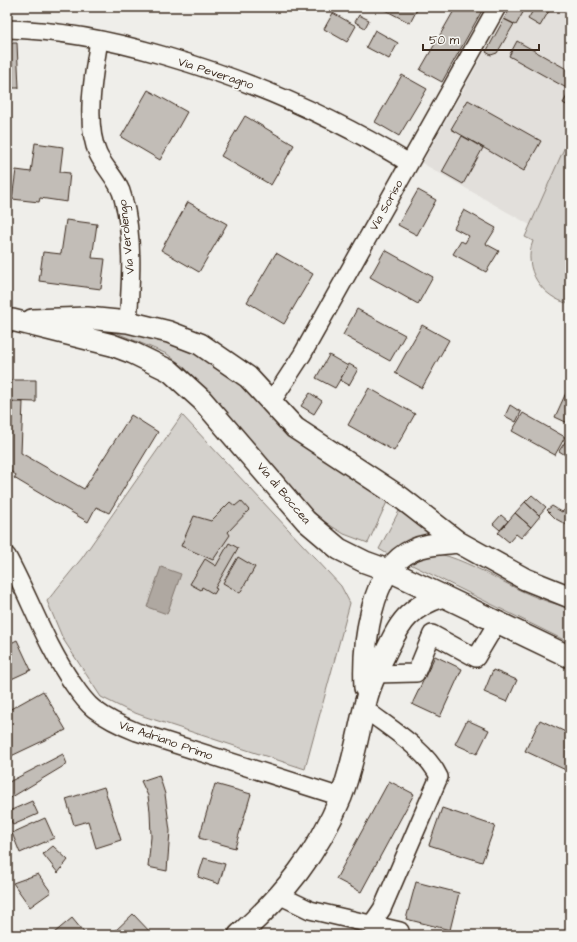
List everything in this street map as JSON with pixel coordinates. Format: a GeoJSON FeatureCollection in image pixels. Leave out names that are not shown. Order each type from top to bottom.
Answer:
{"type":"FeatureCollection","features":[{"type":"Feature","properties":{"kind":"main road","name":"Via di Boccea"},"geometry":{"type":"LineString","coordinates":[[10,320],[72,318],[128,322],[170,332],[200,344],[248,377],[272,401],[295,428],[400,497],[458,542],[525,579],[570,597]]}},
{"type":"Feature","properties":{"kind":"main road","name":"Via di Boccea"},"geometry":{"type":"LineString","coordinates":[[10,320],[112,345],[152,361],[170,371],[202,400],[306,521],[339,549],[355,558],[390,571],[498,621],[570,657]]}},
{"type":"Feature","properties":{"kind":"main road"},"geometry":{"type":"LineString","coordinates":[[365,705],[365,663],[370,617],[378,591],[390,571],[402,556],[412,550],[426,546],[458,542]]}},
{"type":"Feature","properties":{"kind":"main road"},"geometry":{"type":"LineString","coordinates":[[239,935],[279,895],[304,867],[322,837],[341,797],[358,741],[365,705],[375,674],[394,634],[403,621],[423,604],[443,596]]}},
{"type":"Feature","properties":{"kind":"street","name":"Via Soriso"},"geometry":{"type":"LineString","coordinates":[[272,401],[302,355],[497,7]]}},
{"type":"Feature","properties":{"kind":"street","name":"Via Peveragno"},"geometry":{"type":"LineString","coordinates":[[7,29],[48,32],[99,40],[187,62],[260,87],[337,121],[409,163]]}},
{"type":"Feature","properties":{"kind":"street","name":"Via Verolengo"},"geometry":{"type":"LineString","coordinates":[[99,40],[92,92],[92,135],[98,155],[121,189],[126,209],[130,268],[128,322]]}},
{"type":"Feature","properties":{"kind":"street","name":"Via Adriano Primo"},"geometry":{"type":"LineString","coordinates":[[7,556],[60,664],[80,694],[95,710],[111,720],[137,732],[341,797]]}},
{"type":"Feature","properties":{"kind":"street"},"geometry":{"type":"LineString","coordinates":[[375,674],[416,673],[432,634],[476,658],[498,621]]}},
{"type":"Feature","properties":{"kind":"street"},"geometry":{"type":"LineString","coordinates":[[365,705],[418,750],[433,765],[438,777],[382,909],[370,925]]}},
{"type":"Feature","properties":{"kind":"street"},"geometry":{"type":"LineString","coordinates":[[279,895],[310,910],[400,931],[399,935]]}},
{"type":"Feature","properties":{"kind":"shaded area"},"geometry":{"type":"Polygon","coordinates":[[[510,7],[570,7],[570,153],[530,225],[422,163],[510,7]]]}},
{"type":"Feature","properties":{"kind":"shaded area"},"geometry":{"type":"Polygon","coordinates":[[[570,135],[570,304],[551,296],[537,281],[532,272],[530,262],[530,252],[533,241],[525,237],[570,135]]]}},
{"type":"Feature","properties":{"kind":"shaded area"},"geometry":{"type":"Polygon","coordinates":[[[100,326],[160,335],[220,363],[298,441],[387,502],[368,543],[344,534],[325,522],[309,508],[230,416],[185,368],[167,354],[100,326]]]}},
{"type":"Feature","properties":{"kind":"shaded area"},"geometry":{"type":"Polygon","coordinates":[[[182,415],[341,586],[350,603],[305,769],[146,717],[127,710],[101,697],[63,639],[47,601],[82,558],[182,415]]]}},
{"type":"Feature","properties":{"kind":"shaded area"},"geometry":{"type":"Polygon","coordinates":[[[399,511],[435,535],[410,540],[400,546],[391,556],[379,549],[399,511]]]}},
{"type":"Feature","properties":{"kind":"shaded area"},"geometry":{"type":"Polygon","coordinates":[[[431,552],[466,563],[551,603],[570,607],[570,643],[408,563],[431,552]]]}},
{"type":"Feature","properties":{"kind":"shaded area"},"geometry":{"type":"Polygon","coordinates":[[[161,567],[181,574],[167,614],[147,607],[161,567]]]}},
{"type":"Feature","properties":{"kind":"building"},"geometry":{"type":"Polygon","coordinates":[[[456,7],[484,7],[442,82],[420,70],[456,7]]]}},
{"type":"Feature","properties":{"kind":"building"},"geometry":{"type":"Polygon","coordinates":[[[511,7],[526,7],[516,25],[504,19],[511,7]]]}},
{"type":"Feature","properties":{"kind":"building"},"geometry":{"type":"Polygon","coordinates":[[[535,7],[541,7],[549,11],[540,26],[528,19],[535,7]]]}},
{"type":"Feature","properties":{"kind":"building"},"geometry":{"type":"Polygon","coordinates":[[[381,8],[418,8],[410,23],[381,8]]]}},
{"type":"Feature","properties":{"kind":"building"},"geometry":{"type":"Polygon","coordinates":[[[333,13],[356,26],[347,42],[324,29],[333,13]]]}},
{"type":"Feature","properties":{"kind":"building"},"geometry":{"type":"Polygon","coordinates":[[[359,15],[369,20],[365,28],[355,22],[359,15]]]}},
{"type":"Feature","properties":{"kind":"building"},"geometry":{"type":"Polygon","coordinates":[[[504,19],[514,24],[497,53],[491,55],[486,52],[504,19]]]}},
{"type":"Feature","properties":{"kind":"building"},"geometry":{"type":"Polygon","coordinates":[[[375,30],[398,43],[389,59],[366,47],[375,30]]]}},
{"type":"Feature","properties":{"kind":"building"},"geometry":{"type":"Polygon","coordinates":[[[517,41],[570,71],[570,90],[509,56],[517,41]]]}},
{"type":"Feature","properties":{"kind":"building"},"geometry":{"type":"Polygon","coordinates":[[[7,43],[17,43],[19,88],[7,88],[7,43]]]}},
{"type":"Feature","properties":{"kind":"building"},"geometry":{"type":"Polygon","coordinates":[[[402,75],[427,89],[399,136],[375,122],[402,75]]]}},
{"type":"Feature","properties":{"kind":"building"},"geometry":{"type":"Polygon","coordinates":[[[148,90],[187,112],[160,160],[121,137],[148,90]]]}},
{"type":"Feature","properties":{"kind":"building"},"geometry":{"type":"Polygon","coordinates":[[[570,91],[570,107],[563,103],[570,91]]]}},
{"type":"Feature","properties":{"kind":"building"},"geometry":{"type":"Polygon","coordinates":[[[468,100],[541,141],[524,171],[451,129],[468,100]]]}},
{"type":"Feature","properties":{"kind":"building"},"geometry":{"type":"Polygon","coordinates":[[[245,116],[294,145],[271,185],[221,156],[245,116]]]}},
{"type":"Feature","properties":{"kind":"building"},"geometry":{"type":"Polygon","coordinates":[[[462,136],[483,148],[463,184],[442,172],[462,136]]]}},
{"type":"Feature","properties":{"kind":"building"},"geometry":{"type":"Polygon","coordinates":[[[35,143],[63,147],[60,172],[70,173],[67,202],[40,198],[39,202],[12,199],[16,170],[31,172],[35,143]]]}},
{"type":"Feature","properties":{"kind":"building"},"geometry":{"type":"Polygon","coordinates":[[[418,190],[436,200],[417,235],[398,225],[418,190]]]}},
{"type":"Feature","properties":{"kind":"building"},"geometry":{"type":"Polygon","coordinates":[[[188,202],[227,224],[199,272],[161,250],[188,202]]]}},
{"type":"Feature","properties":{"kind":"building"},"geometry":{"type":"Polygon","coordinates":[[[464,210],[496,228],[486,244],[499,251],[486,272],[453,254],[461,241],[465,243],[469,236],[454,228],[464,210]]]}},
{"type":"Feature","properties":{"kind":"building"},"geometry":{"type":"Polygon","coordinates":[[[66,220],[97,224],[92,258],[105,259],[101,289],[39,281],[43,252],[61,254],[66,220]]]}},
{"type":"Feature","properties":{"kind":"building"},"geometry":{"type":"Polygon","coordinates":[[[385,250],[433,277],[418,304],[370,277],[385,250]]]}},
{"type":"Feature","properties":{"kind":"building"},"geometry":{"type":"Polygon","coordinates":[[[276,253],[313,274],[284,324],[247,302],[276,253]]]}},
{"type":"Feature","properties":{"kind":"building"},"geometry":{"type":"Polygon","coordinates":[[[357,309],[405,335],[390,361],[343,335],[357,309]]]}},
{"type":"Feature","properties":{"kind":"building"},"geometry":{"type":"Polygon","coordinates":[[[422,325],[449,340],[422,388],[395,373],[422,325]]]}},
{"type":"Feature","properties":{"kind":"building"},"geometry":{"type":"Polygon","coordinates":[[[329,355],[348,366],[335,388],[316,378],[329,355]]]}},
{"type":"Feature","properties":{"kind":"building"},"geometry":{"type":"Polygon","coordinates":[[[349,364],[358,369],[349,385],[340,380],[349,364]]]}},
{"type":"Feature","properties":{"kind":"building"},"geometry":{"type":"Polygon","coordinates":[[[7,380],[36,380],[36,402],[7,401],[7,380]]]}},
{"type":"Feature","properties":{"kind":"building"},"geometry":{"type":"Polygon","coordinates":[[[369,388],[415,414],[394,451],[348,425],[369,388]]]}},
{"type":"Feature","properties":{"kind":"building"},"geometry":{"type":"Polygon","coordinates":[[[570,389],[570,398],[565,395],[570,389]]]}},
{"type":"Feature","properties":{"kind":"building"},"geometry":{"type":"Polygon","coordinates":[[[310,393],[322,401],[314,414],[301,406],[310,393]]]}},
{"type":"Feature","properties":{"kind":"building"},"geometry":{"type":"Polygon","coordinates":[[[565,395],[570,398],[570,424],[555,417],[565,395]]]}},
{"type":"Feature","properties":{"kind":"building"},"geometry":{"type":"Polygon","coordinates":[[[7,402],[23,402],[21,453],[84,489],[131,415],[158,432],[109,513],[96,507],[88,522],[14,478],[16,475],[7,469],[7,402]]]}},
{"type":"Feature","properties":{"kind":"building"},"geometry":{"type":"Polygon","coordinates":[[[510,405],[521,412],[516,422],[505,416],[510,405]]]}},
{"type":"Feature","properties":{"kind":"building"},"geometry":{"type":"Polygon","coordinates":[[[523,413],[565,437],[555,455],[512,431],[523,413]]]}},
{"type":"Feature","properties":{"kind":"building"},"geometry":{"type":"Polygon","coordinates":[[[567,439],[570,441],[570,458],[559,451],[567,439]]]}},
{"type":"Feature","properties":{"kind":"building"},"geometry":{"type":"Polygon","coordinates":[[[532,495],[546,507],[539,515],[525,502],[532,495]]]}},
{"type":"Feature","properties":{"kind":"building"},"geometry":{"type":"Polygon","coordinates":[[[241,501],[249,510],[228,532],[230,535],[213,560],[181,546],[194,516],[211,521],[230,502],[235,506],[241,501]]]}},
{"type":"Feature","properties":{"kind":"building"},"geometry":{"type":"Polygon","coordinates":[[[525,502],[540,516],[531,527],[515,513],[525,502]]]}},
{"type":"Feature","properties":{"kind":"building"},"geometry":{"type":"Polygon","coordinates":[[[552,506],[562,512],[567,508],[570,511],[569,526],[556,519],[547,510],[552,506]]]}},
{"type":"Feature","properties":{"kind":"building"},"geometry":{"type":"Polygon","coordinates":[[[515,513],[531,527],[521,538],[516,534],[509,542],[498,533],[515,513]]]}},
{"type":"Feature","properties":{"kind":"building"},"geometry":{"type":"Polygon","coordinates":[[[501,515],[508,521],[500,530],[493,524],[501,515]]]}},
{"type":"Feature","properties":{"kind":"building"},"geometry":{"type":"Polygon","coordinates":[[[229,543],[238,548],[215,588],[217,589],[214,594],[202,587],[201,590],[190,584],[205,559],[216,566],[229,543]]]}},
{"type":"Feature","properties":{"kind":"building"},"geometry":{"type":"Polygon","coordinates":[[[238,557],[255,567],[240,593],[223,583],[238,557]]]}},
{"type":"Feature","properties":{"kind":"building"},"geometry":{"type":"Polygon","coordinates":[[[17,640],[31,670],[7,681],[7,645],[17,640]]]}},
{"type":"Feature","properties":{"kind":"building"},"geometry":{"type":"Polygon","coordinates":[[[435,656],[462,669],[440,717],[412,704],[435,656]]]}},
{"type":"Feature","properties":{"kind":"building"},"geometry":{"type":"Polygon","coordinates":[[[493,670],[517,680],[507,702],[484,692],[493,670]]]}},
{"type":"Feature","properties":{"kind":"building"},"geometry":{"type":"Polygon","coordinates":[[[43,691],[66,730],[7,758],[7,711],[43,691]]]}},
{"type":"Feature","properties":{"kind":"building"},"geometry":{"type":"Polygon","coordinates":[[[467,720],[489,730],[477,754],[455,744],[467,720]]]}},
{"type":"Feature","properties":{"kind":"building"},"geometry":{"type":"Polygon","coordinates":[[[540,720],[570,734],[570,772],[525,751],[540,720]]]}},
{"type":"Feature","properties":{"kind":"building"},"geometry":{"type":"Polygon","coordinates":[[[63,754],[67,764],[7,800],[7,783],[63,754]]]}},
{"type":"Feature","properties":{"kind":"building"},"geometry":{"type":"Polygon","coordinates":[[[159,775],[165,794],[170,831],[167,871],[148,867],[151,837],[150,811],[148,796],[141,781],[159,775]]]}},
{"type":"Feature","properties":{"kind":"building"},"geometry":{"type":"Polygon","coordinates":[[[389,781],[414,794],[361,892],[336,879],[389,781]]]}},
{"type":"Feature","properties":{"kind":"building"},"geometry":{"type":"Polygon","coordinates":[[[215,784],[251,794],[235,848],[199,838],[215,784]]]}},
{"type":"Feature","properties":{"kind":"building"},"geometry":{"type":"Polygon","coordinates":[[[104,787],[121,840],[96,848],[88,821],[74,825],[66,799],[104,787]]]}},
{"type":"Feature","properties":{"kind":"building"},"geometry":{"type":"Polygon","coordinates":[[[32,801],[38,814],[13,825],[7,812],[32,801]]]}},
{"type":"Feature","properties":{"kind":"building"},"geometry":{"type":"Polygon","coordinates":[[[442,808],[495,826],[482,862],[429,845],[442,808]]]}},
{"type":"Feature","properties":{"kind":"building"},"geometry":{"type":"Polygon","coordinates":[[[45,818],[54,838],[20,853],[12,833],[45,818]]]}},
{"type":"Feature","properties":{"kind":"building"},"geometry":{"type":"Polygon","coordinates":[[[53,846],[68,860],[58,873],[43,854],[53,846]]]}},
{"type":"Feature","properties":{"kind":"building"},"geometry":{"type":"Polygon","coordinates":[[[7,847],[12,855],[7,859],[7,847]]]}},
{"type":"Feature","properties":{"kind":"building"},"geometry":{"type":"Polygon","coordinates":[[[204,858],[225,864],[219,884],[198,877],[204,858]]]}},
{"type":"Feature","properties":{"kind":"building"},"geometry":{"type":"Polygon","coordinates":[[[38,874],[51,892],[30,907],[13,883],[38,874]]]}},
{"type":"Feature","properties":{"kind":"building"},"geometry":{"type":"Polygon","coordinates":[[[416,882],[459,893],[450,930],[406,919],[416,882]]]}},
{"type":"Feature","properties":{"kind":"building"},"geometry":{"type":"Polygon","coordinates":[[[133,914],[153,935],[116,935],[114,932],[133,914]]]}},
{"type":"Feature","properties":{"kind":"building"},"geometry":{"type":"Polygon","coordinates":[[[72,918],[86,935],[56,935],[54,933],[72,918]]]}}]}
